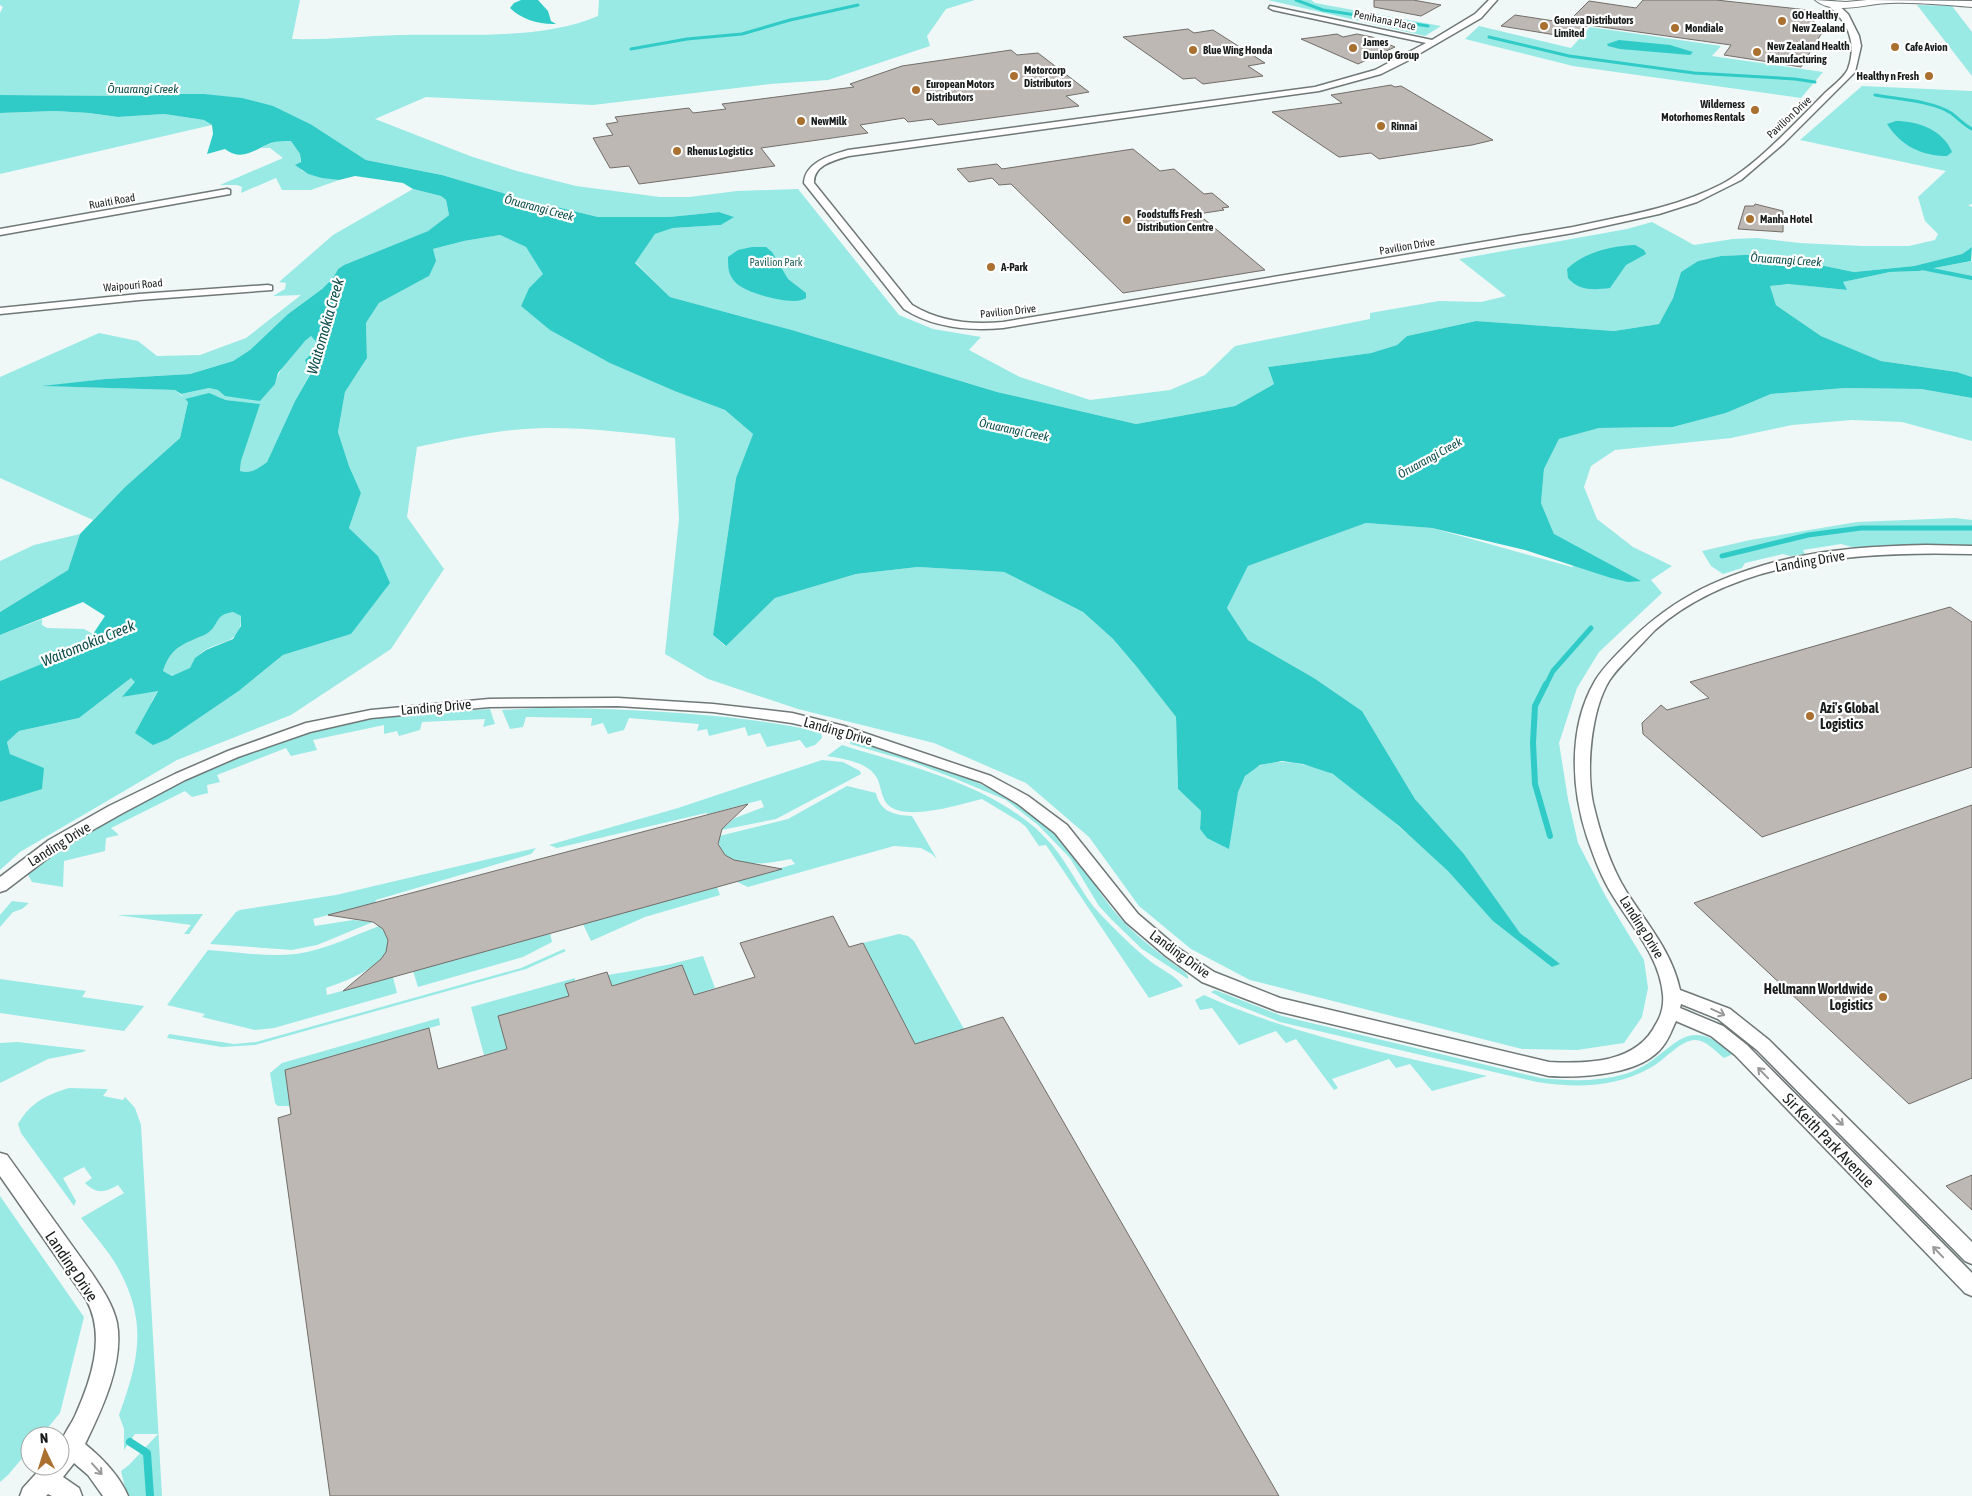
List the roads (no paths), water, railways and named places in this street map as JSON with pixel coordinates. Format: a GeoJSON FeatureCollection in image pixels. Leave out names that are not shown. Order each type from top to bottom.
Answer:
{"type":"FeatureCollection","features":[{"type":"Feature","properties":{"kind":"street","name":"Pavilion Drive"},"geometry":{"type":"LineString","coordinates":[[1493,0],[1478,16],[1402,60],[1378,72],[1315,89],[848,153],[834,157],[815,168],[808,177],[809,183],[908,307],[921,315],[949,324],[982,327],[1003,326],[1573,230],[1656,212],[1694,200],[1738,178],[1781,141],[1851,72],[1857,46],[1855,36],[1845,16],[1832,4]]}},
{"type":"Feature","properties":{"kind":"street"},"geometry":{"type":"LineString","coordinates":[[1818,0],[1846,5],[1857,1],[1889,0],[1972,4]]}},
{"type":"Feature","properties":{"kind":"street"},"geometry":{"type":"LineString","coordinates":[[1845,16],[1846,5]]}},
{"type":"Feature","properties":{"kind":"street","name":"Penihana Place"},"geometry":{"type":"LineString","coordinates":[[1273,8],[1433,42]]}},
{"type":"Feature","properties":{"kind":"street","name":"Ruaiti Road"},"geometry":{"type":"LineString","coordinates":[[0,232],[227,192]]}},
{"type":"Feature","properties":{"kind":"street","name":"Waipouri Road"},"geometry":{"type":"LineString","coordinates":[[0,312],[139,296],[268,288]]}},
{"type":"Feature","properties":{"kind":"street","name":"Landing Drive"},"geometry":{"type":"LineString","coordinates":[[0,886],[55,844],[115,810],[189,773],[233,754],[306,728],[371,714],[489,703],[618,702],[704,708],[792,718],[839,729],[986,780],[1023,800],[1061,829],[1132,918],[1172,952],[1208,977],[1277,1004],[1549,1069],[1571,1072],[1608,1066],[1645,1051],[1656,1042],[1672,1003],[1665,964],[1610,878],[1584,795],[1584,745],[1593,703],[1601,683],[1631,644],[1655,622],[1682,604],[1714,587],[1742,576],[1782,565],[1874,551],[1972,550]]}},
{"type":"Feature","properties":{"kind":"street","name":"Sir Keith Park Avenue"},"geometry":{"type":"LineString","coordinates":[[1672,1003],[1724,1014],[1763,1045],[1972,1255]]}},
{"type":"Feature","properties":{"kind":"street","name":"Sir Keith Park Avenue"},"geometry":{"type":"LineString","coordinates":[[1672,1003],[1717,1030],[1741,1050],[1972,1287]]}},
{"type":"Feature","properties":{"kind":"street","name":"Landing Drive"},"geometry":{"type":"LineString","coordinates":[[0,1161],[94,1295],[106,1323],[106,1357],[93,1396],[70,1442]]}},
{"type":"Feature","properties":{"kind":"street"},"geometry":{"type":"LineString","coordinates":[[70,1465],[96,1467],[117,1496]]}},
{"type":"Feature","properties":{"kind":"street","name":"Landing Drive"},"geometry":{"type":"LineString","coordinates":[[31,1496],[48,1476]]}},
{"type":"Feature","properties":{"kind":"street"},"geometry":{"type":"LineString","coordinates":[[64,1476],[71,1496]]}},
{"type":"Feature","properties":{"kind":"water"},"geometry":{"type":"Polygon","coordinates":[[[521,0],[538,0],[548,11],[551,21],[556,24],[531,20],[514,12],[510,8],[514,3],[521,0]]]}},
{"type":"Feature","properties":{"kind":"water"},"geometry":{"type":"Polygon","coordinates":[[[1619,40],[1670,45],[1693,52],[1690,55],[1620,49],[1608,46],[1607,44],[1619,40]]]}},
{"type":"Feature","properties":{"kind":"water"},"geometry":{"type":"Polygon","coordinates":[[[204,94],[242,98],[273,106],[312,125],[366,160],[442,175],[503,193],[536,206],[557,207],[598,217],[669,217],[719,212],[734,217],[721,225],[673,228],[655,234],[635,263],[670,297],[792,330],[997,392],[1136,424],[1235,406],[1274,384],[1268,367],[1371,353],[1397,345],[1407,336],[1476,321],[1614,331],[1659,324],[1673,298],[1681,272],[1698,261],[1721,256],[1766,254],[1854,272],[1914,266],[1962,254],[1972,247],[1971,261],[1919,271],[1890,272],[1843,282],[1847,290],[1789,284],[1770,286],[1776,305],[1821,336],[1881,361],[1957,372],[1972,377],[1972,398],[1921,389],[1845,388],[1771,394],[1726,413],[1673,427],[1599,428],[1559,439],[1544,469],[1541,503],[1554,534],[1641,581],[1628,582],[1611,578],[1525,550],[1432,528],[1366,523],[1248,566],[1227,608],[1248,640],[1314,678],[1362,711],[1415,799],[1464,854],[1520,933],[1560,964],[1552,967],[1493,921],[1448,871],[1399,826],[1333,774],[1303,764],[1282,761],[1260,765],[1245,776],[1238,792],[1229,849],[1207,838],[1200,829],[1201,811],[1178,789],[1176,717],[1113,639],[1083,612],[1004,572],[918,567],[856,574],[775,598],[726,646],[713,635],[736,478],[753,434],[725,410],[610,363],[550,330],[521,306],[529,288],[543,274],[526,247],[500,235],[433,249],[436,261],[429,276],[379,303],[366,323],[367,358],[345,392],[338,432],[349,466],[361,493],[349,528],[378,556],[390,583],[351,634],[283,655],[240,690],[168,739],[153,745],[135,733],[158,691],[122,697],[135,682],[131,678],[79,718],[19,731],[7,742],[10,754],[44,768],[42,789],[0,802],[0,681],[85,646],[105,616],[83,602],[0,635],[0,612],[68,570],[80,534],[125,487],[180,438],[188,402],[185,399],[209,393],[226,400],[260,404],[241,461],[240,471],[248,472],[254,470],[267,462],[295,401],[311,373],[305,360],[316,350],[318,344],[311,336],[305,341],[278,373],[275,384],[260,401],[225,396],[218,390],[209,388],[181,394],[175,390],[42,386],[105,379],[190,374],[233,361],[250,350],[288,314],[322,289],[333,278],[338,269],[428,231],[449,215],[446,200],[441,196],[413,189],[403,183],[355,176],[339,180],[308,174],[295,165],[301,162],[300,154],[291,141],[273,142],[243,155],[231,153],[225,149],[207,154],[213,134],[212,125],[204,120],[164,114],[118,117],[55,111],[0,113],[0,95],[141,96],[204,94]],[[233,612],[223,615],[208,633],[176,650],[163,671],[172,676],[190,668],[195,658],[206,650],[233,639],[241,626],[241,616],[233,612]]]}},
{"type":"Feature","properties":{"kind":"water"},"geometry":{"type":"Polygon","coordinates":[[[1904,121],[1929,128],[1943,138],[1952,152],[1947,156],[1938,156],[1913,148],[1899,138],[1887,124],[1904,121]]]}},
{"type":"Feature","properties":{"kind":"water"},"geometry":{"type":"Polygon","coordinates":[[[1635,245],[1644,250],[1646,254],[1626,265],[1610,288],[1593,289],[1582,287],[1568,278],[1567,269],[1590,254],[1617,247],[1635,245]]]}},
{"type":"Feature","properties":{"kind":"water"},"geometry":{"type":"Polygon","coordinates":[[[766,247],[772,252],[788,279],[806,293],[806,298],[791,301],[770,298],[749,291],[736,283],[729,271],[728,257],[738,250],[766,247]]]}},
{"type":"Feature","properties":{"kind":"waterway","name":"Ōruarangi Creek"},"geometry":{"type":"LineString","coordinates":[[1296,0],[1323,10],[1428,26]]}},
{"type":"Feature","properties":{"kind":"waterway"},"geometry":{"type":"LineString","coordinates":[[631,49],[687,39],[742,34],[790,20],[858,5]]}},
{"type":"Feature","properties":{"kind":"waterway","name":"Ōruarangi Creek"},"geometry":{"type":"LineString","coordinates":[[1489,37],[1569,56],[1694,73],[1795,79],[1815,82]]}},
{"type":"Feature","properties":{"kind":"waterway","name":"Ōruarangi Creek"},"geometry":{"type":"LineString","coordinates":[[1875,95],[1914,101],[1943,109],[1972,129]]}},
{"type":"Feature","properties":{"kind":"waterway"},"geometry":{"type":"LineString","coordinates":[[1922,268],[1972,278]]}},
{"type":"Feature","properties":{"kind":"waterway"},"geometry":{"type":"LineString","coordinates":[[1722,556],[1808,535],[1861,528],[1972,528]]}},
{"type":"Feature","properties":{"kind":"waterway"},"geometry":{"type":"LineString","coordinates":[[1546,685],[1553,671],[1591,628]]}},
{"type":"Feature","properties":{"kind":"waterway"},"geometry":{"type":"LineString","coordinates":[[1546,684],[1535,706],[1533,743],[1535,784],[1550,836]]}},
{"type":"Feature","properties":{"kind":"waterway","name":"Waitomokia Creek"},"geometry":{"type":"LineString","coordinates":[[130,1442],[147,1453],[150,1496]]}},
{"type":"Feature","properties":{"kind":"place","name":"GO Healthy New Zealand"},"geometry":{"type":"Point","coordinates":[1782,21]}},
{"type":"Feature","properties":{"kind":"place","name":"Geneva Distributors Limited"},"geometry":{"type":"Point","coordinates":[1544,26]}},
{"type":"Feature","properties":{"kind":"place","name":"Mondiale"},"geometry":{"type":"Point","coordinates":[1675,28]}},
{"type":"Feature","properties":{"kind":"place","name":"Cafe Avion"},"geometry":{"type":"Point","coordinates":[1895,47]}},
{"type":"Feature","properties":{"kind":"place","name":"James Dunlop Group"},"geometry":{"type":"Point","coordinates":[1353,48]}},
{"type":"Feature","properties":{"kind":"place","name":"Blue Wing Honda"},"geometry":{"type":"Point","coordinates":[1193,50]}},
{"type":"Feature","properties":{"kind":"place","name":"New Zealand Health Manufacturing"},"geometry":{"type":"Point","coordinates":[1757,52]}},
{"type":"Feature","properties":{"kind":"place","name":"Motorcorp Distributors"},"geometry":{"type":"Point","coordinates":[1014,76]}},
{"type":"Feature","properties":{"kind":"place","name":"Healthy n Fresh"},"geometry":{"type":"Point","coordinates":[1929,76]}},
{"type":"Feature","properties":{"kind":"place","name":"European Motors Distributors"},"geometry":{"type":"Point","coordinates":[916,90]}},
{"type":"Feature","properties":{"kind":"place","name":"Wilderness Motorhomes Rentals"},"geometry":{"type":"Point","coordinates":[1755,110]}},
{"type":"Feature","properties":{"kind":"place","name":"NewMilk"},"geometry":{"type":"Point","coordinates":[801,121]}},
{"type":"Feature","properties":{"kind":"place","name":"Rinnai"},"geometry":{"type":"Point","coordinates":[1381,126]}},
{"type":"Feature","properties":{"kind":"place","name":"Rhenus Logistics"},"geometry":{"type":"Point","coordinates":[677,151]}},
{"type":"Feature","properties":{"kind":"place","name":"Manha Hotel"},"geometry":{"type":"Point","coordinates":[1750,219]}},
{"type":"Feature","properties":{"kind":"place","name":"Foodstuffs Fresh Distribution Centre"},"geometry":{"type":"Point","coordinates":[1127,220]}},
{"type":"Feature","properties":{"kind":"place","name":"A-Park"},"geometry":{"type":"Point","coordinates":[991,267]}},
{"type":"Feature","properties":{"kind":"place","name":"Azi's Global Logistics"},"geometry":{"type":"Point","coordinates":[1810,716]}},
{"type":"Feature","properties":{"kind":"place","name":"Hellmann Worldwide Logistics"},"geometry":{"type":"Point","coordinates":[1883,997]}},
{"type":"Feature","properties":{"kind":"park label","name":"Pavilion Park"},"geometry":{"type":"Point","coordinates":[776,262]}}]}
